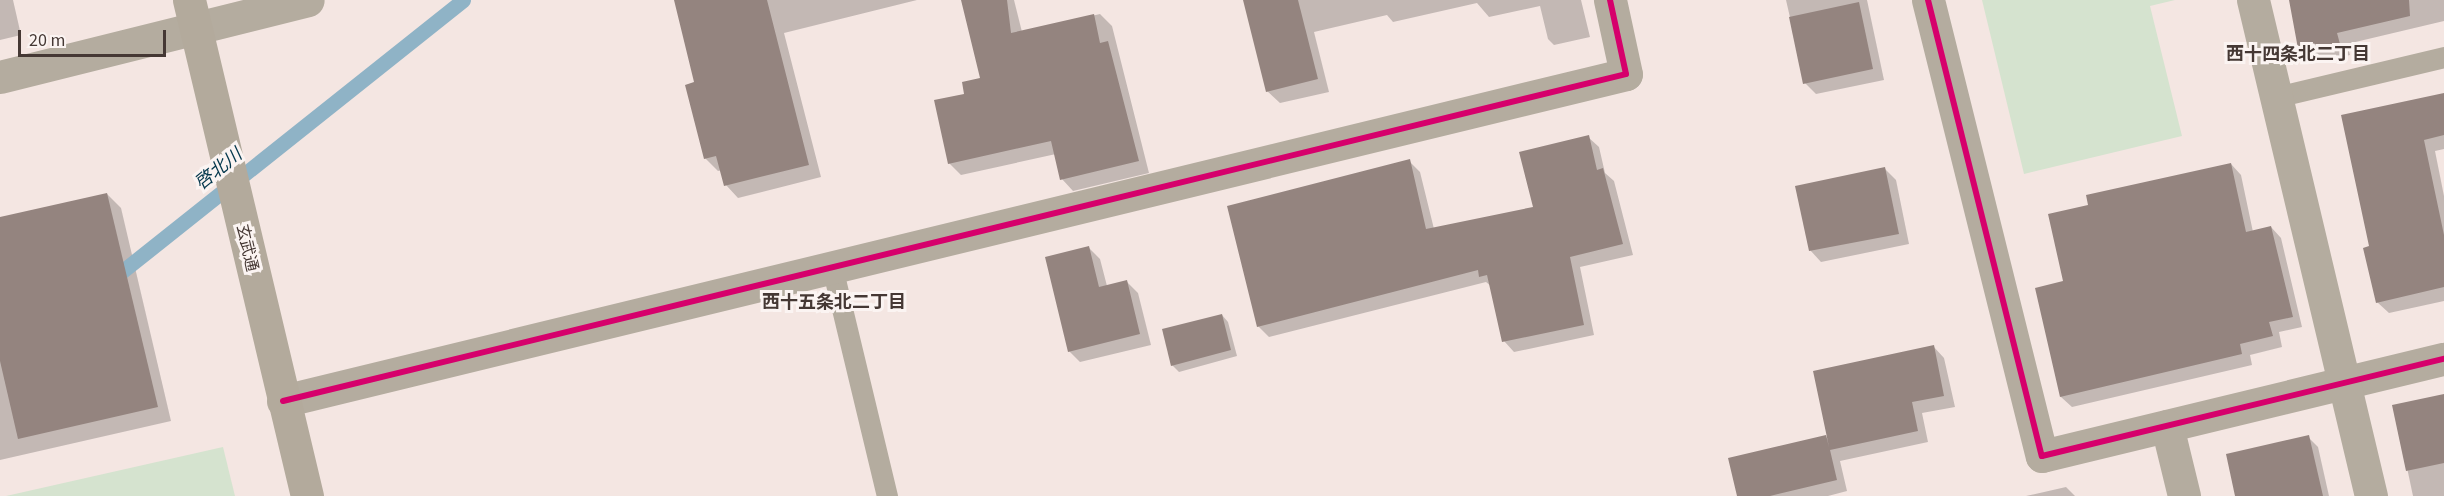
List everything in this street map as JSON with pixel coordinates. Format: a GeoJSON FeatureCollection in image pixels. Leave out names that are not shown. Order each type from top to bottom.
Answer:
{"type":"FeatureCollection","features":[{"type":"Feature","properties":{"kind":"street"},"geometry":{"type":"LineString","coordinates":[[0,77],[192,14],[308,0]]}},
{"type":"Feature","properties":{"kind":"street"},"geometry":{"type":"LineString","coordinates":[[284,401],[1626,75],[1610,0]]}},
{"type":"Feature","properties":{"kind":"street"},"geometry":{"type":"LineString","coordinates":[[1928,0],[2042,456],[2444,359]]}},
{"type":"Feature","properties":{"kind":"street"},"geometry":{"type":"LineString","coordinates":[[2253,0],[2371,496]]}},
{"type":"Feature","properties":{"kind":"street","name":"玄武通"},"geometry":{"type":"LineString","coordinates":[[192,14],[308,496]]}},
{"type":"Feature","properties":{"kind":"street"},"geometry":{"type":"LineString","coordinates":[[2167,426],[2184,496]]}},
{"type":"Feature","properties":{"kind":"lane"},"geometry":{"type":"LineString","coordinates":[[2276,97],[2444,57]]}},
{"type":"Feature","properties":{"kind":"lane"},"geometry":{"type":"LineString","coordinates":[[832,267],[887,496]]}},
{"type":"Feature","properties":{"kind":"green space"},"geometry":{"type":"Polygon","coordinates":[[[1982,0],[2175,0],[2150,6],[2182,136],[2024,174],[1982,0]]]}},
{"type":"Feature","properties":{"kind":"green space"},"geometry":{"type":"Polygon","coordinates":[[[223,447],[235,496],[6,496],[223,447]]]}},
{"type":"Feature","properties":{"kind":"building"},"geometry":{"type":"Polygon","coordinates":[[[674,0],[767,0],[809,165],[724,186],[716,156],[704,159],[685,85],[694,82],[674,0]]]}},
{"type":"Feature","properties":{"kind":"building"},"geometry":{"type":"Polygon","coordinates":[[[961,0],[1007,0],[1011,33],[1094,14],[1100,43],[1108,41],[1139,161],[1060,180],[1051,141],[948,164],[934,100],[964,94],[962,82],[980,78],[961,0]]]}},
{"type":"Feature","properties":{"kind":"building"},"geometry":{"type":"Polygon","coordinates":[[[1243,0],[1298,0],[1318,79],[1266,92],[1243,0]]]}},
{"type":"Feature","properties":{"kind":"building"},"geometry":{"type":"Polygon","coordinates":[[[2289,0],[2409,0],[2410,16],[2337,33],[2340,44],[2299,54],[2289,0]]]}},
{"type":"Feature","properties":{"kind":"building"},"geometry":{"type":"Polygon","coordinates":[[[1859,2],[1873,69],[1803,84],[1789,17],[1859,2]]]}},
{"type":"Feature","properties":{"kind":"building"},"geometry":{"type":"Polygon","coordinates":[[[2444,93],[2444,135],[2424,140],[2444,235],[2444,287],[2376,303],[2363,248],[2369,246],[2341,115],[2444,93]]]}},
{"type":"Feature","properties":{"kind":"building"},"geometry":{"type":"Polygon","coordinates":[[[1589,135],[1597,170],[1603,168],[1623,244],[1570,257],[1584,325],[1502,342],[1487,275],[1479,277],[1478,270],[1257,327],[1227,206],[1410,159],[1426,229],[1533,207],[1519,152],[1589,135]]]}},
{"type":"Feature","properties":{"kind":"building"},"geometry":{"type":"Polygon","coordinates":[[[2231,163],[2246,232],[2271,226],[2293,317],[2269,322],[2273,336],[2240,344],[2242,354],[2060,397],[2035,288],[2063,281],[2048,214],[2088,205],[2086,195],[2231,163]]]}},
{"type":"Feature","properties":{"kind":"building"},"geometry":{"type":"Polygon","coordinates":[[[1885,167],[1899,234],[1809,251],[1795,186],[1885,167]]]}},
{"type":"Feature","properties":{"kind":"building"},"geometry":{"type":"Polygon","coordinates":[[[107,193],[158,407],[18,439],[0,361],[0,217],[107,193]]]}},
{"type":"Feature","properties":{"kind":"building"},"geometry":{"type":"Polygon","coordinates":[[[1089,246],[1099,287],[1127,280],[1140,334],[1068,352],[1045,257],[1089,246]]]}},
{"type":"Feature","properties":{"kind":"building"},"geometry":{"type":"Polygon","coordinates":[[[1222,314],[1231,350],[1171,366],[1162,329],[1222,314]]]}},
{"type":"Feature","properties":{"kind":"building"},"geometry":{"type":"Polygon","coordinates":[[[1934,345],[1944,396],[1912,402],[1918,431],[1830,450],[1837,480],[1770,496],[1737,496],[1728,458],[1826,435],[1829,447],[1813,371],[1934,345]]]}},
{"type":"Feature","properties":{"kind":"building"},"geometry":{"type":"Polygon","coordinates":[[[2444,394],[2444,463],[2406,471],[2392,405],[2444,394]]]}},
{"type":"Feature","properties":{"kind":"building"},"geometry":{"type":"Polygon","coordinates":[[[2309,435],[2323,496],[2235,496],[2226,454],[2309,435]]]}},
{"type":"Feature","properties":{"kind":"waterway","name":"啓北川"},"geometry":{"type":"LineString","coordinates":[[110,281],[463,0]]}},
{"type":"Feature","properties":{"kind":"cycle path"},"geometry":{"type":"LineString","coordinates":[[283,401],[1626,74],[1610,0]]}},
{"type":"Feature","properties":{"kind":"cycle path"},"geometry":{"type":"LineString","coordinates":[[1928,0],[2042,456],[2444,359]]}},
{"type":"Feature","properties":{"kind":"district","name":"西十四条北二丁目"},"geometry":{"type":"Point","coordinates":[2298,55]}},
{"type":"Feature","properties":{"kind":"district","name":"西十五条北二丁目"},"geometry":{"type":"Point","coordinates":[834,303]}}]}
